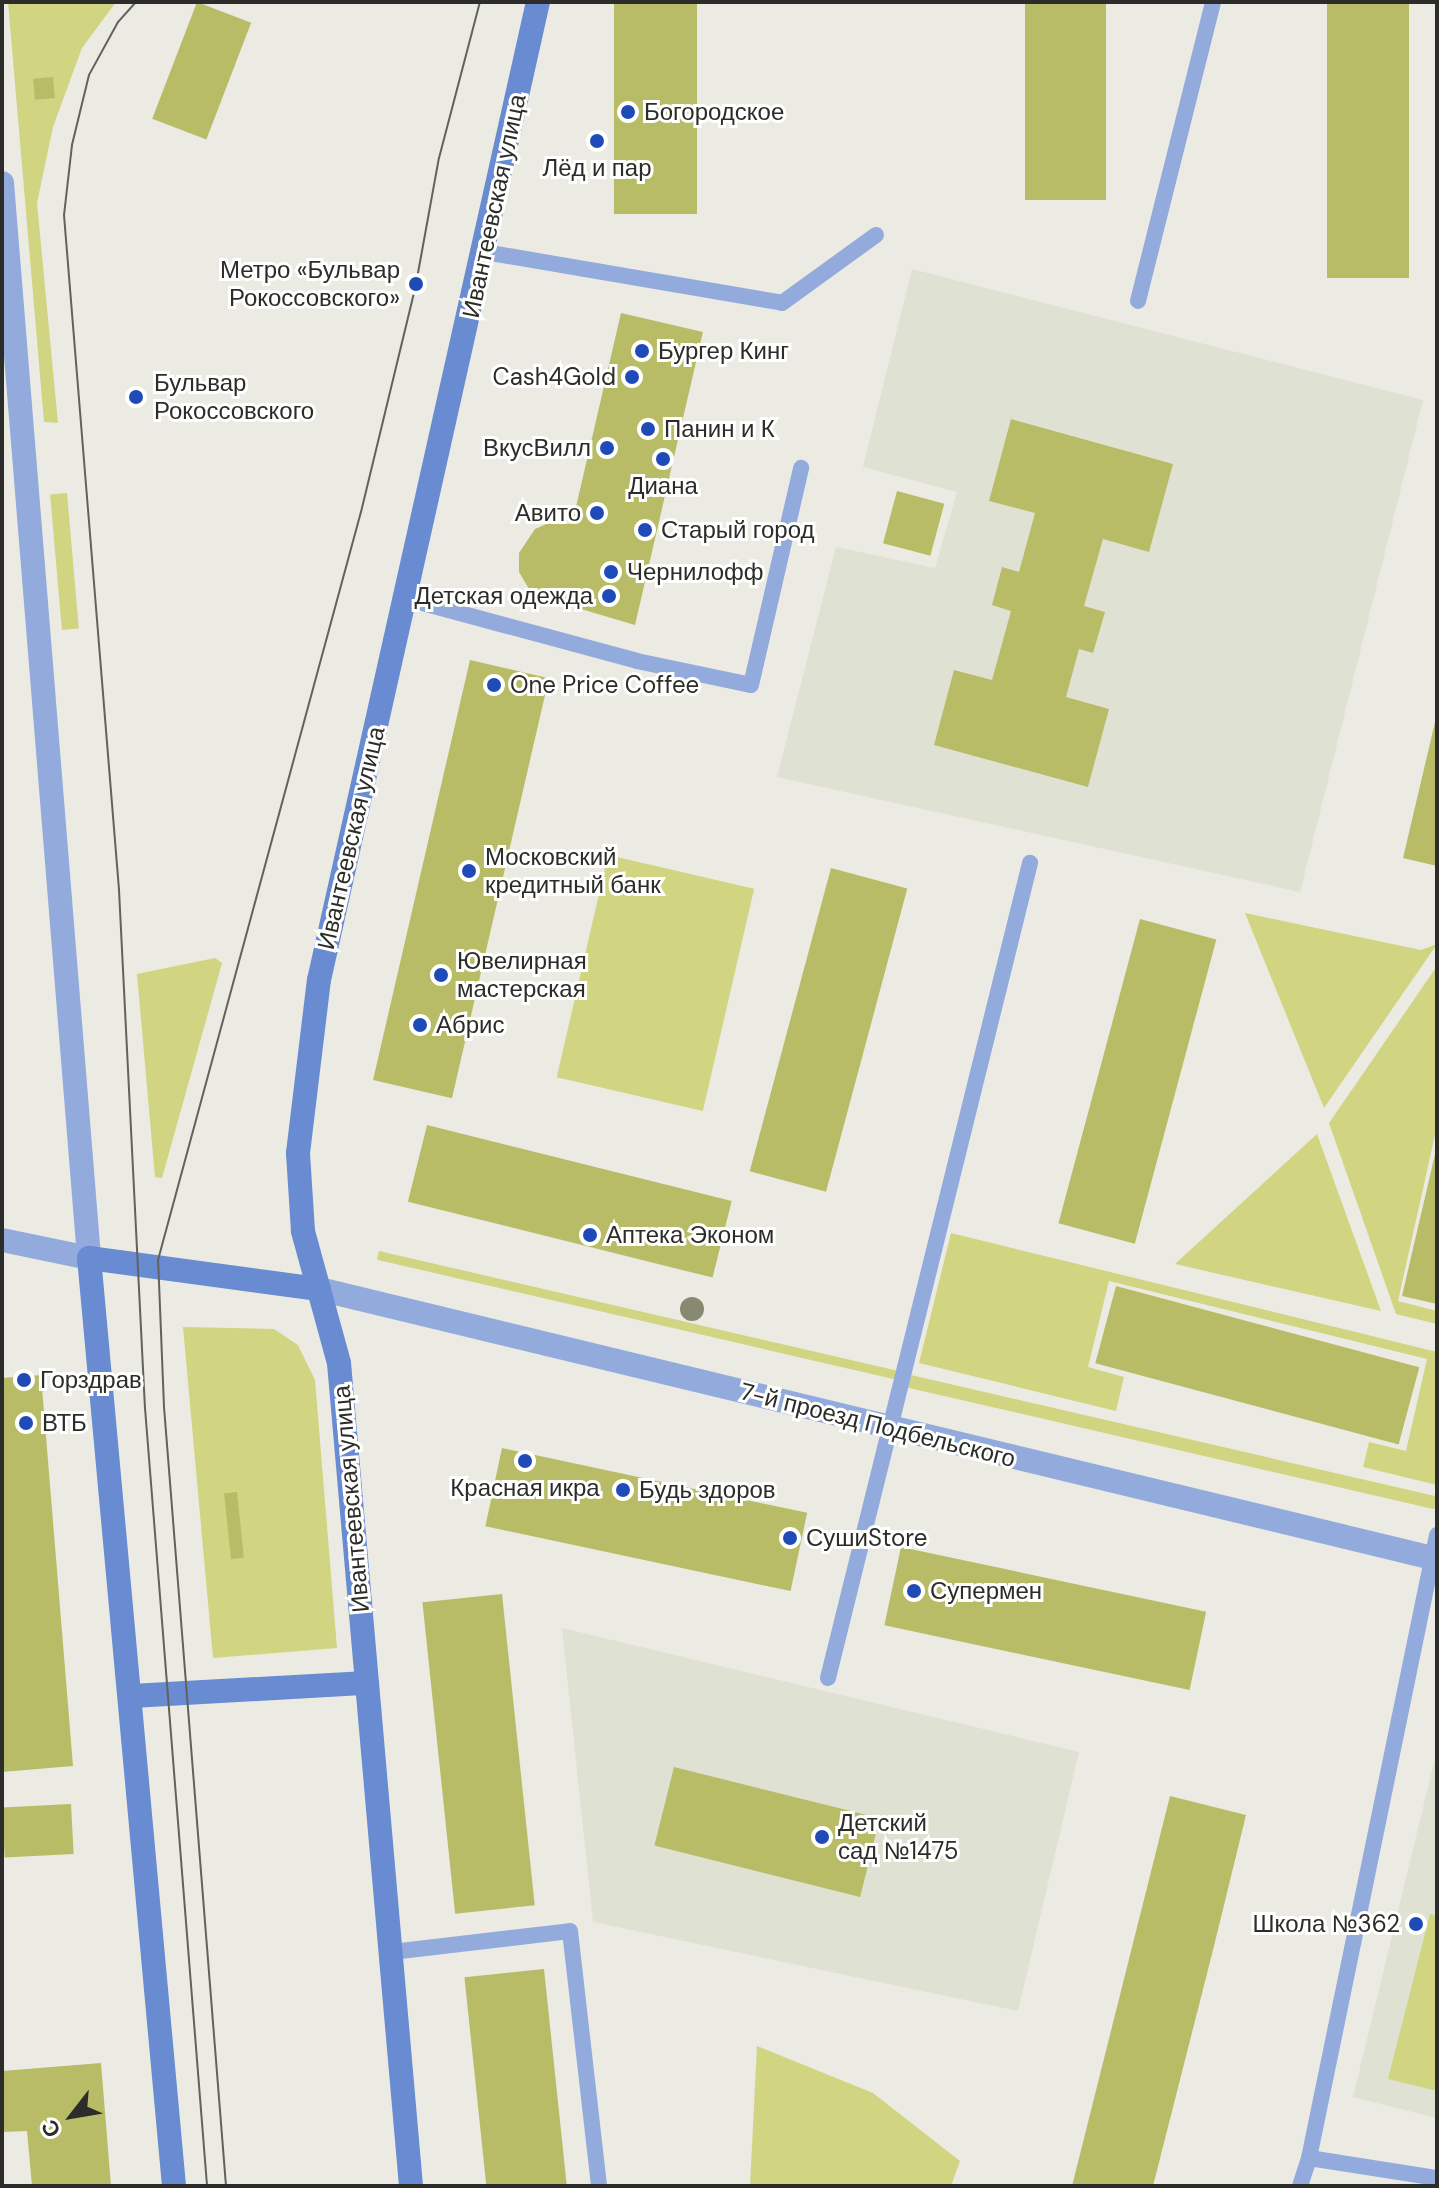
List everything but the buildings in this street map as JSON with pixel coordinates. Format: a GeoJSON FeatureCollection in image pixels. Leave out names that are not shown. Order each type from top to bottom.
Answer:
{"type":"FeatureCollection","features":[{"type":"Feature","properties":{"kind":"street","name":"Ивантеевская улица"},"geometry":{"type":"LineString","coordinates":[[411,2186],[339,1363],[303,1231],[298,1153],[317,996],[404,598],[485,252],[538,2]]}},
{"type":"Feature","properties":{"kind":"street"},"geometry":{"type":"LineString","coordinates":[[2,183],[89,1258],[132,1696],[174,2186]]}},
{"type":"Feature","properties":{"kind":"street"},"geometry":{"type":"LineString","coordinates":[[2,1240],[89,1258],[319,1289]]}},
{"type":"Feature","properties":{"kind":"street","name":"7-й проезд Подбельского"},"geometry":{"type":"LineString","coordinates":[[319,1289],[892,1428],[1435,1551]]}},
{"type":"Feature","properties":{"kind":"street"},"geometry":{"type":"LineString","coordinates":[[132,1696],[367,1683]]}},
{"type":"Feature","properties":{"kind":"lane"},"geometry":{"type":"LineString","coordinates":[[1138,301],[1213,2]]}},
{"type":"Feature","properties":{"kind":"lane"},"geometry":{"type":"LineString","coordinates":[[485,252],[782,303],[876,235]]}},
{"type":"Feature","properties":{"kind":"lane"},"geometry":{"type":"LineString","coordinates":[[404,598],[637,661],[751,685],[801,468]]}},
{"type":"Feature","properties":{"kind":"lane"},"geometry":{"type":"LineString","coordinates":[[828,1678],[1030,863]]}},
{"type":"Feature","properties":{"kind":"lane"},"geometry":{"type":"LineString","coordinates":[[1300,2186],[1309,2158],[1435,1551]]}},
{"type":"Feature","properties":{"kind":"lane"},"geometry":{"type":"LineString","coordinates":[[392,1952],[570,1931],[599,2186]]}},
{"type":"Feature","properties":{"kind":"lane"},"geometry":{"type":"LineString","coordinates":[[1309,2158],[1437,2178]]}},
{"type":"Feature","properties":{"kind":"shaded area"},"geometry":{"type":"Polygon","coordinates":[[[912,269],[1423,400],[1300,892],[777,777],[836,547],[935,568],[957,492],[863,467],[912,269]]]}},
{"type":"Feature","properties":{"kind":"shaded area","name":"Детский сад №1475"},"geometry":{"type":"Polygon","coordinates":[[[562,1628],[1079,1752],[1018,2011],[593,1922],[562,1628]]]}},
{"type":"Feature","properties":{"kind":"shaded area","name":"Школа №362"},"geometry":{"type":"Polygon","coordinates":[[[1437,1750],[1437,2118],[1353,2097],[1437,1750]]]}},
{"type":"Feature","properties":{"kind":"green space"},"geometry":{"type":"Polygon","coordinates":[[[8,2],[116,2],[82,48],[53,127],[37,203],[58,423],[44,422],[8,2]]]}},
{"type":"Feature","properties":{"kind":"green space"},"geometry":{"type":"Polygon","coordinates":[[[67,493],[79,628],[62,630],[50,494],[67,493]]]}},
{"type":"Feature","properties":{"kind":"green space"},"geometry":{"type":"Polygon","coordinates":[[[608,855],[754,889],[703,1111],[557,1077],[608,855]]]}},
{"type":"Feature","properties":{"kind":"green space"},"geometry":{"type":"Polygon","coordinates":[[[1245,913],[1421,950],[1437,944],[1324,1108],[1245,913]]]}},
{"type":"Feature","properties":{"kind":"green space"},"geometry":{"type":"Polygon","coordinates":[[[215,958],[222,963],[162,1178],[155,1177],[137,974],[215,958]]]}},
{"type":"Feature","properties":{"kind":"green space"},"geometry":{"type":"Polygon","coordinates":[[[1437,966],[1437,1126],[1398,1301],[1437,1311],[1437,1324],[1396,1314],[1329,1123],[1437,966]]]}},
{"type":"Feature","properties":{"kind":"green space"},"geometry":{"type":"Polygon","coordinates":[[[1317,1134],[1381,1311],[1175,1264],[1317,1134]]]}},
{"type":"Feature","properties":{"kind":"green space"},"geometry":{"type":"Polygon","coordinates":[[[951,1233],[1437,1352],[1437,1485],[1363,1467],[1369,1442],[1406,1451],[1427,1359],[1109,1281],[1088,1367],[1124,1377],[1116,1411],[919,1363],[951,1233]]]}},
{"type":"Feature","properties":{"kind":"green space"},"geometry":{"type":"Polygon","coordinates":[[[379,1251],[896,1370],[894,1379],[377,1260],[379,1251]]]}},
{"type":"Feature","properties":{"kind":"green space"},"geometry":{"type":"Polygon","coordinates":[[[183,1327],[274,1329],[298,1345],[315,1380],[337,1648],[213,1658],[183,1327]]]}},
{"type":"Feature","properties":{"kind":"green space"},"geometry":{"type":"Polygon","coordinates":[[[911,1375],[1437,1496],[1434,1509],[908,1388],[911,1375]]]}},
{"type":"Feature","properties":{"kind":"green space"},"geometry":{"type":"Polygon","coordinates":[[[1430,1914],[1437,1916],[1437,2091],[1388,2079],[1430,1914]]]}},
{"type":"Feature","properties":{"kind":"green space"},"geometry":{"type":"Polygon","coordinates":[[[757,2046],[873,2093],[960,2161],[951,2186],[750,2186],[757,2046]]]}},
{"type":"Feature","properties":{"kind":"tram line"},"geometry":{"type":"LineString","coordinates":[[136,2],[118,22],[89,75],[72,145],[64,215],[119,890],[145,1408],[207,2186]]}},
{"type":"Feature","properties":{"kind":"tram line"},"geometry":{"type":"LineString","coordinates":[[226,2186],[164,1407],[158,1260],[361,512],[416,284],[439,158],[480,2]]}},
{"type":"Feature","properties":{"kind":"place","name":"Богородское"},"geometry":{"type":"Point","coordinates":[628,112]}},
{"type":"Feature","properties":{"kind":"place","name":"Лёд и пар"},"geometry":{"type":"Point","coordinates":[597,141]}},
{"type":"Feature","properties":{"kind":"place","name":"Метро «Бульвар Рокоссовского»"},"geometry":{"type":"Point","coordinates":[416,284]}},
{"type":"Feature","properties":{"kind":"place","name":"Бургер Кинг"},"geometry":{"type":"Point","coordinates":[642,351]}},
{"type":"Feature","properties":{"kind":"place","name":"Cash4Gold"},"geometry":{"type":"Point","coordinates":[632,377]}},
{"type":"Feature","properties":{"kind":"place","name":"Бульвар Рокоссовского"},"geometry":{"type":"Point","coordinates":[136,397]}},
{"type":"Feature","properties":{"kind":"place","name":"Панин и К"},"geometry":{"type":"Point","coordinates":[648,429]}},
{"type":"Feature","properties":{"kind":"place","name":"ВкусВилл"},"geometry":{"type":"Point","coordinates":[607,448]}},
{"type":"Feature","properties":{"kind":"place","name":"Диана"},"geometry":{"type":"Point","coordinates":[663,459]}},
{"type":"Feature","properties":{"kind":"place","name":"Авито"},"geometry":{"type":"Point","coordinates":[597,513]}},
{"type":"Feature","properties":{"kind":"place","name":"Старый город"},"geometry":{"type":"Point","coordinates":[645,530]}},
{"type":"Feature","properties":{"kind":"place","name":"Чернилофф"},"geometry":{"type":"Point","coordinates":[611,572]}},
{"type":"Feature","properties":{"kind":"place","name":"Детская одежда"},"geometry":{"type":"Point","coordinates":[609,596]}},
{"type":"Feature","properties":{"kind":"place","name":"One Price Coffee"},"geometry":{"type":"Point","coordinates":[494,685]}},
{"type":"Feature","properties":{"kind":"place","name":"Московский кредитный банк"},"geometry":{"type":"Point","coordinates":[469,871]}},
{"type":"Feature","properties":{"kind":"place","name":"Ювелирная мастерская"},"geometry":{"type":"Point","coordinates":[441,975]}},
{"type":"Feature","properties":{"kind":"place","name":"Абрис"},"geometry":{"type":"Point","coordinates":[420,1025]}},
{"type":"Feature","properties":{"kind":"place","name":"Аптека Эконом"},"geometry":{"type":"Point","coordinates":[590,1235]}},
{"type":"Feature","properties":{"kind":"place","name":"Горздрав"},"geometry":{"type":"Point","coordinates":[24,1380]}},
{"type":"Feature","properties":{"kind":"place","name":"ВТБ"},"geometry":{"type":"Point","coordinates":[26,1423]}},
{"type":"Feature","properties":{"kind":"place","name":"Красная икра"},"geometry":{"type":"Point","coordinates":[525,1461]}},
{"type":"Feature","properties":{"kind":"place","name":"Будь здоров"},"geometry":{"type":"Point","coordinates":[623,1490]}},
{"type":"Feature","properties":{"kind":"place","name":"СушиStore"},"geometry":{"type":"Point","coordinates":[790,1538]}},
{"type":"Feature","properties":{"kind":"place","name":"Супермен"},"geometry":{"type":"Point","coordinates":[914,1591]}},
{"type":"Feature","properties":{"kind":"place","name":"Детский сад №1475"},"geometry":{"type":"Point","coordinates":[822,1837]}},
{"type":"Feature","properties":{"kind":"place","name":"Школа №362"},"geometry":{"type":"Point","coordinates":[1416,1924]}}]}
